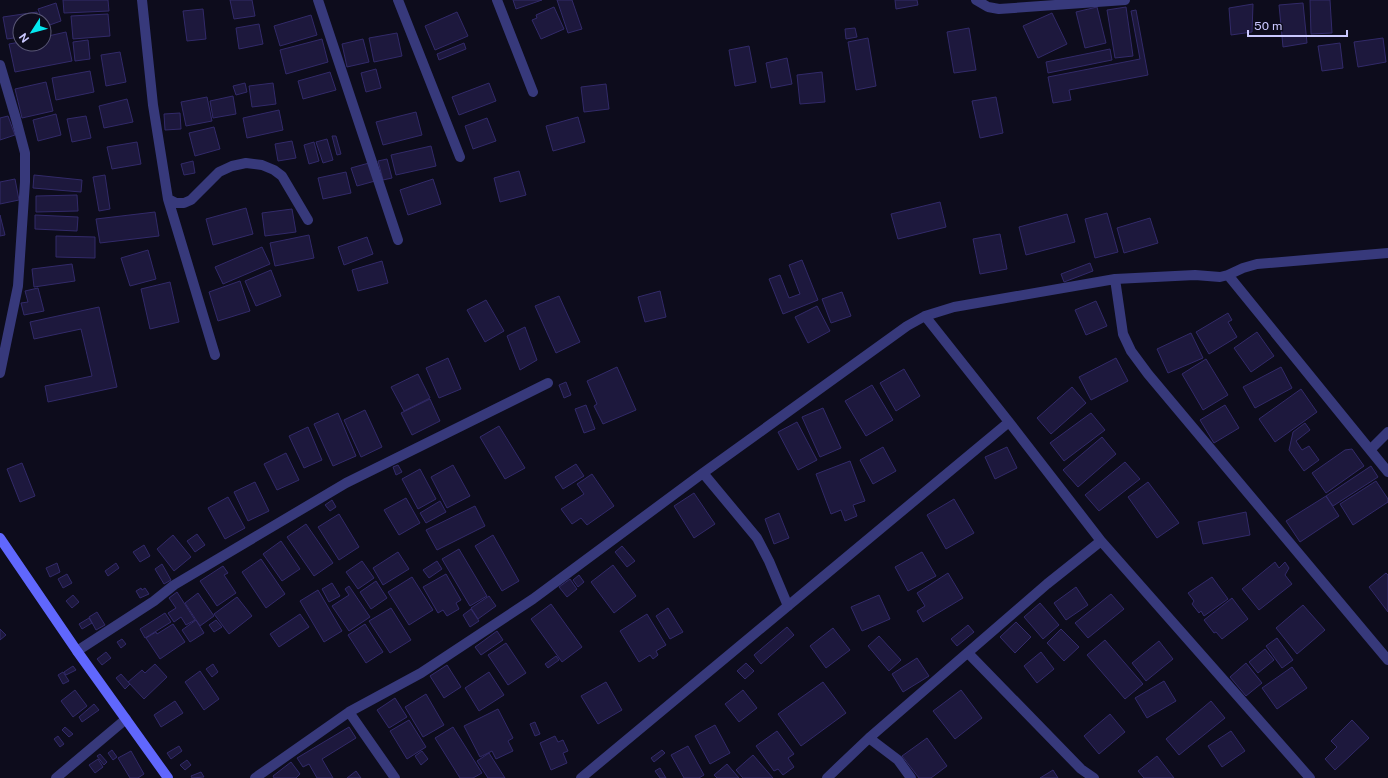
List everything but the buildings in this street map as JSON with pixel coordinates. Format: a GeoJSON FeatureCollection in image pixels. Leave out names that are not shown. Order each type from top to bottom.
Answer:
{"type":"FeatureCollection","features":[{"type":"Feature","properties":{"kind":"street"},"geometry":{"type":"LineString","coordinates":[[142,0],[153,105],[168,199],[215,355]]}},
{"type":"Feature","properties":{"kind":"street"},"geometry":{"type":"LineString","coordinates":[[318,0],[398,240]]}},
{"type":"Feature","properties":{"kind":"street"},"geometry":{"type":"LineString","coordinates":[[398,0],[460,157]]}},
{"type":"Feature","properties":{"kind":"street"},"geometry":{"type":"LineString","coordinates":[[497,0],[533,92]]}},
{"type":"Feature","properties":{"kind":"street"},"geometry":{"type":"LineString","coordinates":[[976,0],[988,8],[999,9],[1125,0]]}},
{"type":"Feature","properties":{"kind":"street"},"geometry":{"type":"LineString","coordinates":[[0,65],[24,153],[25,182],[18,286],[0,373]]}},
{"type":"Feature","properties":{"kind":"street"},"geometry":{"type":"LineString","coordinates":[[168,199],[176,203],[184,203],[191,200],[219,172],[232,166],[246,163],[262,165],[274,170],[282,176],[308,220]]}},
{"type":"Feature","properties":{"kind":"street"},"geometry":{"type":"LineString","coordinates":[[255,778],[349,712],[421,673],[533,599],[703,473],[907,326],[925,316],[954,307],[1115,279],[1195,275],[1213,277],[1228,275],[1243,268],[1257,264],[1388,253]]}},
{"type":"Feature","properties":{"kind":"street"},"geometry":{"type":"LineString","coordinates":[[1228,275],[1388,472]]}},
{"type":"Feature","properties":{"kind":"street"},"geometry":{"type":"LineString","coordinates":[[1115,279],[1123,334],[1132,351],[1148,374],[1388,660]]}},
{"type":"Feature","properties":{"kind":"street"},"geometry":{"type":"LineString","coordinates":[[925,316],[1101,541],[1310,778]]}},
{"type":"Feature","properties":{"kind":"street"},"geometry":{"type":"LineString","coordinates":[[77,651],[154,601],[174,585],[346,483],[548,383]]}},
{"type":"Feature","properties":{"kind":"street"},"geometry":{"type":"LineString","coordinates":[[581,778],[1009,422]]}},
{"type":"Feature","properties":{"kind":"street"},"geometry":{"type":"LineString","coordinates":[[1370,450],[1388,432]]}},
{"type":"Feature","properties":{"kind":"street"},"geometry":{"type":"LineString","coordinates":[[703,473],[757,538],[769,561],[788,606]]}},
{"type":"Feature","properties":{"kind":"street"},"geometry":{"type":"LineString","coordinates":[[0,538],[77,651],[168,778]]}},
{"type":"Feature","properties":{"kind":"street"},"geometry":{"type":"LineString","coordinates":[[826,778],[869,738],[1047,584],[1101,541]]}},
{"type":"Feature","properties":{"kind":"street"},"geometry":{"type":"LineString","coordinates":[[968,653],[1081,769],[1094,778]]}},
{"type":"Feature","properties":{"kind":"street"},"geometry":{"type":"LineString","coordinates":[[349,712],[395,778]]}},
{"type":"Feature","properties":{"kind":"street"},"geometry":{"type":"LineString","coordinates":[[56,778],[126,718]]}},
{"type":"Feature","properties":{"kind":"street"},"geometry":{"type":"LineString","coordinates":[[869,738],[898,760],[911,778]]}}]}
